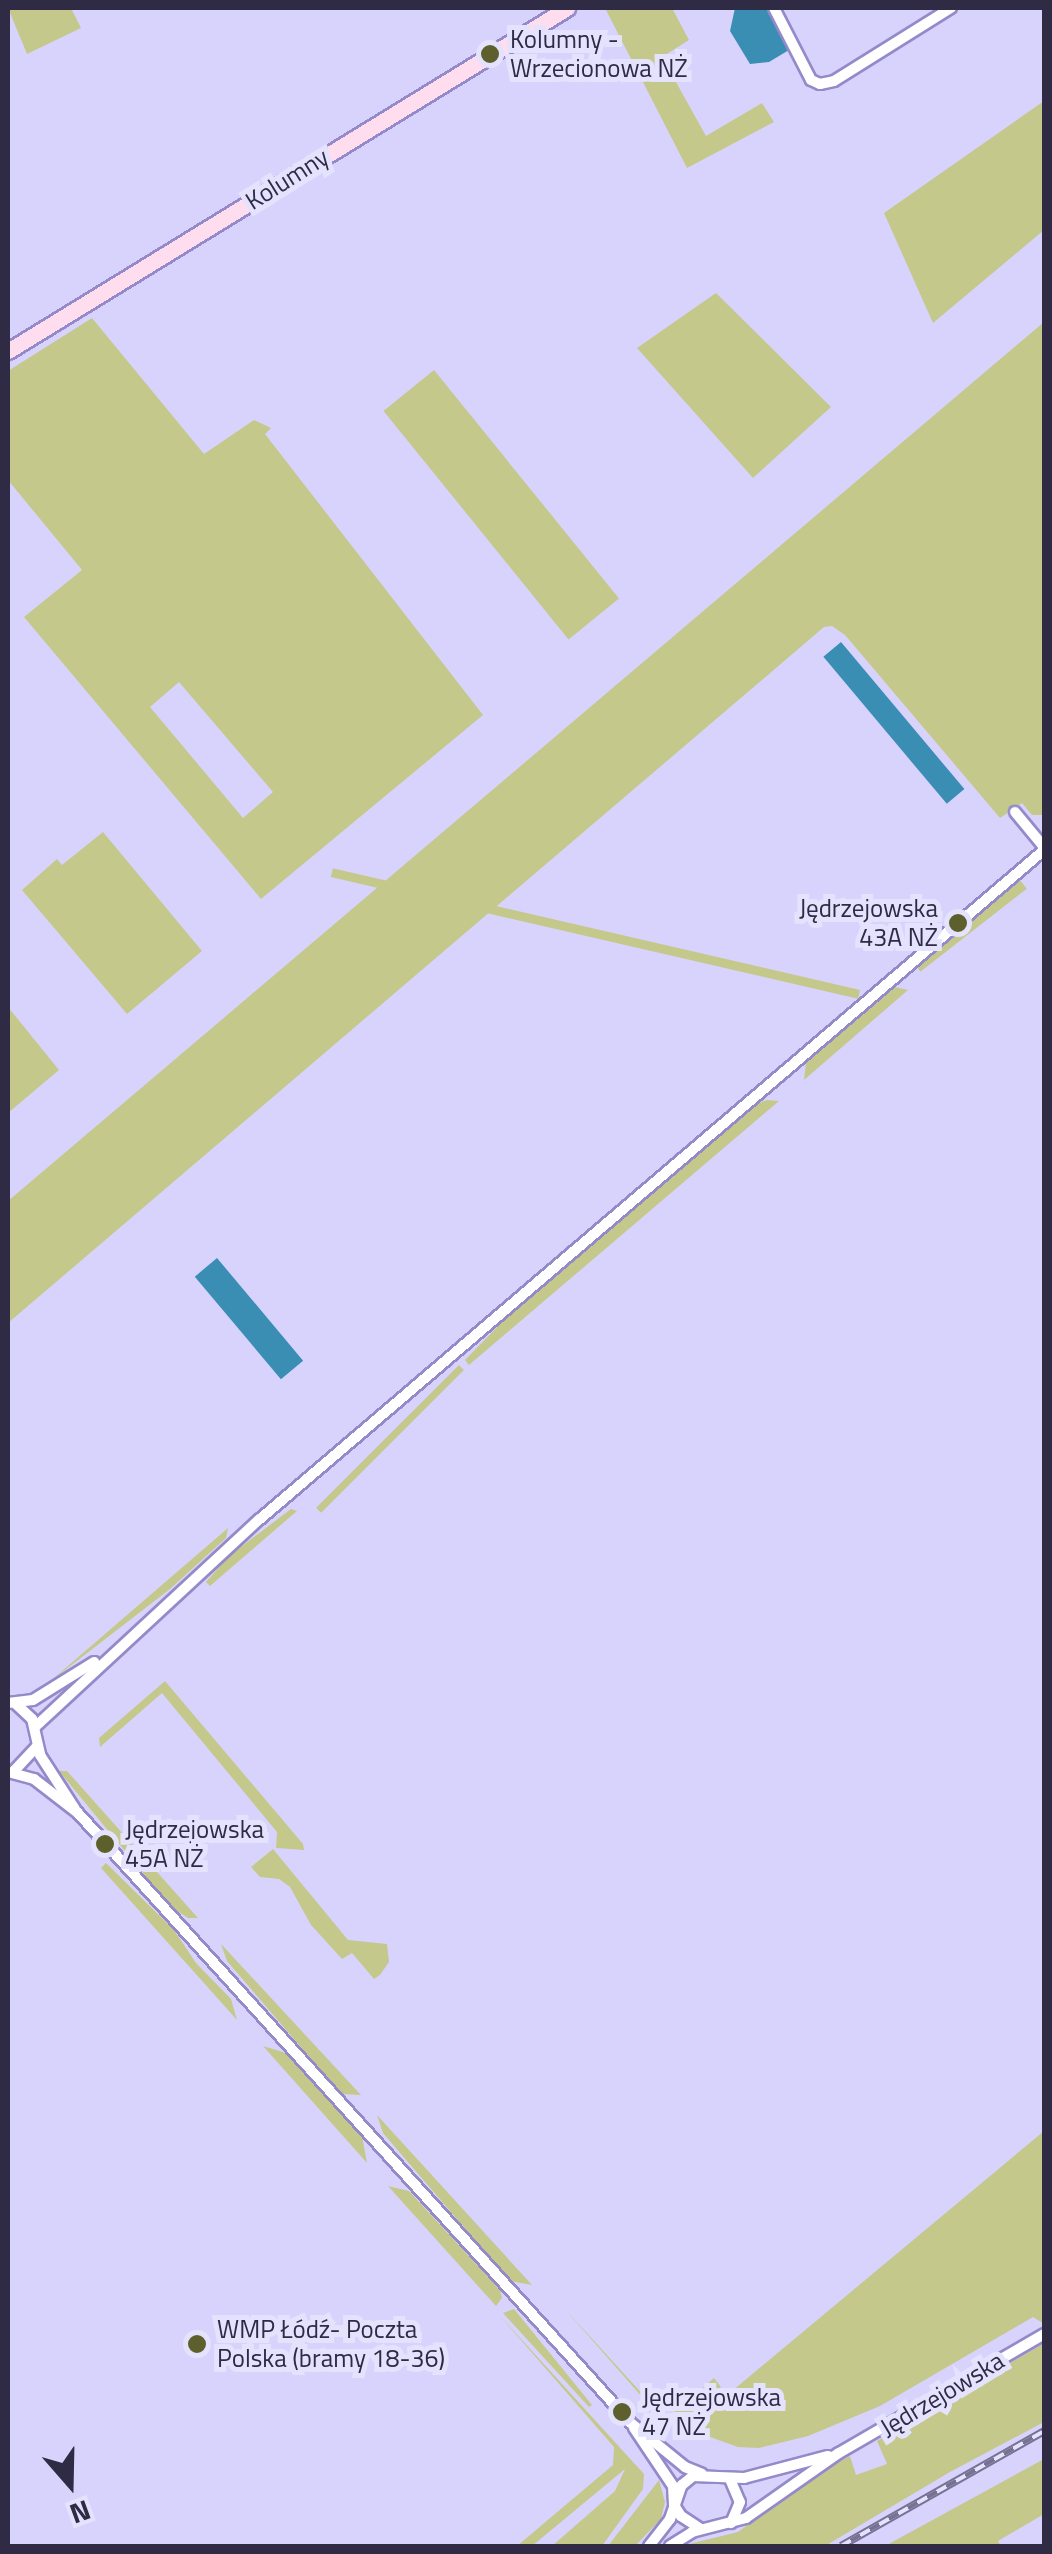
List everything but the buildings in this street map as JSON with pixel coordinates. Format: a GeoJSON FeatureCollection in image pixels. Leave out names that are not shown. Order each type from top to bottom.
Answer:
{"type":"FeatureCollection","features":[{"type":"Feature","properties":{"kind":"street","name":"Kolumny"},"geometry":{"type":"LineString","coordinates":[[8,352],[566,8]]}},
{"type":"Feature","properties":{"kind":"street"},"geometry":{"type":"LineString","coordinates":[[774,8],[812,80],[820,84],[834,81],[951,8]]}},
{"type":"Feature","properties":{"kind":"street"},"geometry":{"type":"LineString","coordinates":[[35,1727],[116,1648],[260,1519],[1044,848],[1015,812]]}},
{"type":"Feature","properties":{"kind":"street"},"geometry":{"type":"LineString","coordinates":[[12,1704],[33,1700],[116,1648]]}},
{"type":"Feature","properties":{"kind":"street"},"geometry":{"type":"LineString","coordinates":[[12,1704],[28,1713],[35,1727],[37,1746],[78,1813]]}},
{"type":"Feature","properties":{"kind":"street"},"geometry":{"type":"LineString","coordinates":[[37,1746],[11,1772],[34,1779],[78,1813],[631,2423],[673,2486],[674,2504],[685,2520],[701,2529]]}},
{"type":"Feature","properties":{"kind":"street","name":"Jędrzejowska"},"geometry":{"type":"LineString","coordinates":[[670,2546],[701,2529],[727,2526],[746,2518],[839,2453],[1044,2334]]}},
{"type":"Feature","properties":{"kind":"street"},"geometry":{"type":"LineString","coordinates":[[631,2423],[685,2467],[702,2474]]}},
{"type":"Feature","properties":{"kind":"street","name":"Jędrzejowska"},"geometry":{"type":"LineString","coordinates":[[702,2474],[730,2479],[839,2453]]}},
{"type":"Feature","properties":{"kind":"street"},"geometry":{"type":"LineString","coordinates":[[649,2546],[666,2526],[687,2479],[702,2474]]}},
{"type":"Feature","properties":{"kind":"street"},"geometry":{"type":"LineString","coordinates":[[727,2526],[740,2502],[730,2479]]}},
{"type":"Feature","properties":{"kind":"green space"},"geometry":{"type":"Polygon","coordinates":[[[8,8],[71,8],[81,28],[27,54],[8,8]]]}},
{"type":"Feature","properties":{"kind":"green space"},"geometry":{"type":"Polygon","coordinates":[[[605,8],[672,8],[689,40],[662,57],[706,136],[762,103],[774,122],[687,168],[605,8]]]}},
{"type":"Feature","properties":{"kind":"green space"},"geometry":{"type":"Polygon","coordinates":[[[1044,101],[1044,230],[933,323],[884,213],[1044,101]]]}},
{"type":"Feature","properties":{"kind":"green space"},"geometry":{"type":"Polygon","coordinates":[[[716,293],[831,407],[753,478],[637,348],[716,293]]]}},
{"type":"Feature","properties":{"kind":"green space"},"geometry":{"type":"Polygon","coordinates":[[[92,318],[204,454],[254,420],[271,428],[265,434],[483,715],[261,899],[24,617],[82,570],[8,480],[8,371],[92,318]],[[179,682],[150,707],[243,818],[273,792],[179,682]]]}},
{"type":"Feature","properties":{"kind":"green space"},"geometry":{"type":"Polygon","coordinates":[[[1044,322],[1044,815],[1032,815],[1022,803],[1000,818],[845,635],[832,626],[824,627],[8,1323],[8,1201],[1044,322]]]}},
{"type":"Feature","properties":{"kind":"green space"},"geometry":{"type":"Polygon","coordinates":[[[434,370],[619,598],[569,639],[383,411],[434,370]]]}},
{"type":"Feature","properties":{"kind":"green space"},"geometry":{"type":"Polygon","coordinates":[[[103,832],[202,951],[127,1014],[22,890],[57,859],[62,865],[103,832]]]}},
{"type":"Feature","properties":{"kind":"green space"},"geometry":{"type":"Polygon","coordinates":[[[333,868],[860,990],[858,999],[331,877],[333,868]]]}},
{"type":"Feature","properties":{"kind":"green space"},"geometry":{"type":"Polygon","coordinates":[[[1020,880],[1027,889],[920,972],[914,963],[1020,880]]]}},
{"type":"Feature","properties":{"kind":"green space"},"geometry":{"type":"Polygon","coordinates":[[[895,987],[908,990],[804,1080],[806,1063],[895,987]]]}},
{"type":"Feature","properties":{"kind":"green space"},"geometry":{"type":"Polygon","coordinates":[[[8,1007],[59,1070],[8,1113],[8,1007]]]}},
{"type":"Feature","properties":{"kind":"green space"},"geometry":{"type":"Polygon","coordinates":[[[779,1101],[469,1365],[465,1360],[512,1312],[756,1104],[779,1101]]]}},
{"type":"Feature","properties":{"kind":"green space"},"geometry":{"type":"Polygon","coordinates":[[[459,1365],[464,1370],[321,1513],[316,1508],[459,1365]]]}},
{"type":"Feature","properties":{"kind":"green space"},"geometry":{"type":"Polygon","coordinates":[[[291,1509],[297,1511],[210,1586],[206,1582],[229,1556],[291,1509]]]}},
{"type":"Feature","properties":{"kind":"green space"},"geometry":{"type":"Polygon","coordinates":[[[228,1528],[226,1538],[170,1589],[47,1684],[228,1528]]]}},
{"type":"Feature","properties":{"kind":"green space"},"geometry":{"type":"Polygon","coordinates":[[[165,1681],[303,1844],[304,1850],[276,1848],[277,1832],[162,1693],[100,1747],[99,1738],[165,1681]]]}},
{"type":"Feature","properties":{"kind":"green space"},"geometry":{"type":"Polygon","coordinates":[[[59,1771],[67,1771],[198,1918],[188,1918],[171,1907],[59,1771]]]}},
{"type":"Feature","properties":{"kind":"green space"},"geometry":{"type":"Polygon","coordinates":[[[273,1849],[348,1940],[387,1944],[389,1962],[380,1975],[374,1979],[352,1953],[342,1959],[311,1925],[290,1887],[279,1879],[260,1877],[251,1867],[273,1849]]]}},
{"type":"Feature","properties":{"kind":"green space"},"geometry":{"type":"Polygon","coordinates":[[[106,1863],[174,1930],[196,1963],[231,1999],[237,2020],[101,1868],[106,1863]]]}},
{"type":"Feature","properties":{"kind":"green space"},"geometry":{"type":"Polygon","coordinates":[[[221,1944],[361,2095],[341,2094],[227,1961],[221,1944]]]}},
{"type":"Feature","properties":{"kind":"green space"},"geometry":{"type":"Polygon","coordinates":[[[263,2046],[286,2053],[362,2136],[367,2163],[263,2046]]]}},
{"type":"Feature","properties":{"kind":"green space"},"geometry":{"type":"Polygon","coordinates":[[[377,2115],[532,2285],[510,2281],[383,2133],[377,2115]]]}},
{"type":"Feature","properties":{"kind":"green space"},"geometry":{"type":"Polygon","coordinates":[[[1044,2131],[1044,2324],[1033,2317],[880,2406],[808,2436],[759,2448],[738,2447],[696,2432],[702,2416],[1044,2131]]]}},
{"type":"Feature","properties":{"kind":"green space"},"geometry":{"type":"Polygon","coordinates":[[[388,2186],[409,2191],[500,2290],[502,2298],[496,2306],[388,2186]]]}},
{"type":"Feature","properties":{"kind":"green space"},"geometry":{"type":"Polygon","coordinates":[[[564,2308],[657,2410],[671,2415],[714,2378],[721,2387],[686,2419],[691,2431],[657,2414],[564,2308]]]}},
{"type":"Feature","properties":{"kind":"green space"},"geometry":{"type":"Polygon","coordinates":[[[514,2309],[592,2405],[589,2407],[503,2313],[514,2309]]]}},
{"type":"Feature","properties":{"kind":"green space"},"geometry":{"type":"Polygon","coordinates":[[[499,2315],[644,2474],[643,2489],[602,2546],[552,2546],[615,2491],[625,2469],[532,2546],[517,2546],[613,2465],[614,2447],[499,2315]]]}},
{"type":"Feature","properties":{"kind":"green space"},"geometry":{"type":"Polygon","coordinates":[[[1044,2343],[1044,2422],[825,2546],[681,2546],[738,2532],[815,2474],[850,2456],[856,2475],[887,2464],[877,2441],[1044,2343]]]}},
{"type":"Feature","properties":{"kind":"green space"},"geometry":{"type":"Polygon","coordinates":[[[1044,2459],[1044,2514],[998,2541],[1001,2546],[885,2546],[1044,2459]]]}},
{"type":"Feature","properties":{"kind":"green space"},"geometry":{"type":"Polygon","coordinates":[[[659,2480],[665,2502],[661,2519],[635,2546],[608,2546],[659,2480]]]}},
{"type":"Feature","properties":{"kind":"water"},"geometry":{"type":"Polygon","coordinates":[[[735,8],[767,8],[789,50],[769,62],[750,64],[730,31],[735,8]]]}},
{"type":"Feature","properties":{"kind":"water"},"geometry":{"type":"Polygon","coordinates":[[[841,642],[964,789],[947,804],[823,657],[841,642]]]}},
{"type":"Feature","properties":{"kind":"water"},"geometry":{"type":"Polygon","coordinates":[[[217,1258],[303,1361],[281,1379],[195,1277],[217,1258]]]}},
{"type":"Feature","properties":{"kind":"railway"},"geometry":{"type":"LineString","coordinates":[[841,2546],[1044,2431]]}},
{"type":"Feature","properties":{"kind":"place","name":"Kolumny - Wrzecionowa NŻ"},"geometry":{"type":"Point","coordinates":[490,54]}},
{"type":"Feature","properties":{"kind":"place","name":"Jędrzejowska 43A NŻ"},"geometry":{"type":"Point","coordinates":[958,923]}},
{"type":"Feature","properties":{"kind":"place","name":"Jędrzejowska 45A NŻ"},"geometry":{"type":"Point","coordinates":[105,1844]}},
{"type":"Feature","properties":{"kind":"place","name":"WMP Łódź- Poczta Polska (bramy 18-36)"},"geometry":{"type":"Point","coordinates":[197,2344]}},
{"type":"Feature","properties":{"kind":"place","name":"Jędrzejowska 47 NŻ"},"geometry":{"type":"Point","coordinates":[622,2412]}}]}
